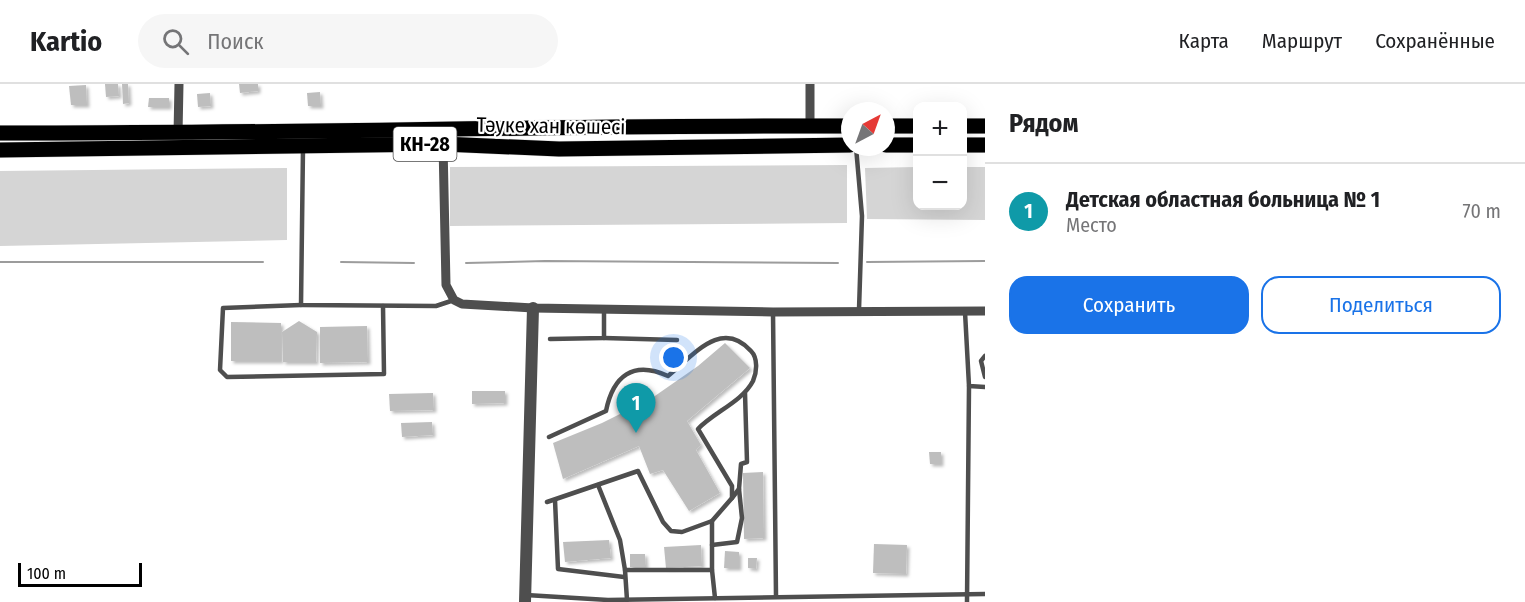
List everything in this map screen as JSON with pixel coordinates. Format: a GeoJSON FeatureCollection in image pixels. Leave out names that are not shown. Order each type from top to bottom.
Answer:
{"type":"FeatureCollection","features":[{"type":"Feature","properties":{"kind":"main road","name":"Тәуке хан көшесі"},"geometry":{"type":"LineString","coordinates":[[0,150],[303,138],[443,127],[841,126]]}},
{"type":"Feature","properties":{"kind":"main road"},"geometry":{"type":"LineString","coordinates":[[895,126],[913,126]]}},
{"type":"Feature","properties":{"kind":"main road"},"geometry":{"type":"LineString","coordinates":[[967,126],[985,126]]}},
{"type":"Feature","properties":{"kind":"main road","name":"Тәуке хан көшесі"},"geometry":{"type":"LineString","coordinates":[[0,133],[178,134],[560,149],[841,145]]}},
{"type":"Feature","properties":{"kind":"main road"},"geometry":{"type":"LineString","coordinates":[[895,145],[913,145]]}},
{"type":"Feature","properties":{"kind":"main road"},"geometry":{"type":"LineString","coordinates":[[967,145],[985,145]]}},
{"type":"Feature","properties":{"kind":"street"},"geometry":{"type":"LineString","coordinates":[[178,134],[179,84]]}},
{"type":"Feature","properties":{"kind":"street"},"geometry":{"type":"LineString","coordinates":[[810,84],[810,126]]}},
{"type":"Feature","properties":{"kind":"street"},"geometry":{"type":"LineString","coordinates":[[443,127],[446,285],[454,300],[470,306],[773,312],[985,310]]}},
{"type":"Feature","properties":{"kind":"street"},"geometry":{"type":"LineString","coordinates":[[525,599],[533,308]]}},
{"type":"Feature","properties":{"kind":"lane"},"geometry":{"type":"LineString","coordinates":[[301,305],[303,138]]}},
{"type":"Feature","properties":{"kind":"lane"},"geometry":{"type":"LineString","coordinates":[[857,156],[862,216],[859,310]]}},
{"type":"Feature","properties":{"kind":"lane"},"geometry":{"type":"LineString","coordinates":[[382,306],[384,374],[227,377],[220,370],[223,308],[301,305],[436,306],[454,300]]}},
{"type":"Feature","properties":{"kind":"lane"},"geometry":{"type":"LineString","coordinates":[[604,309],[604,338]]}},
{"type":"Feature","properties":{"kind":"lane"},"geometry":{"type":"LineString","coordinates":[[965,310],[969,386],[968,602]]}},
{"type":"Feature","properties":{"kind":"lane"},"geometry":{"type":"LineString","coordinates":[[773,312],[776,596]]}},
{"type":"Feature","properties":{"kind":"lane"},"geometry":{"type":"LineString","coordinates":[[549,437],[606,411],[616,382],[626,374],[638,370],[656,371],[668,376],[715,339],[725,336],[738,340],[753,352],[757,367],[753,380],[745,393],[709,418],[698,429],[732,486],[732,498]]}},
{"type":"Feature","properties":{"kind":"lane"},"geometry":{"type":"LineString","coordinates":[[550,339],[677,340]]}},
{"type":"Feature","properties":{"kind":"lane"},"geometry":{"type":"LineString","coordinates":[[985,356],[981,361],[985,377]]}},
{"type":"Feature","properties":{"kind":"lane"},"geometry":{"type":"LineString","coordinates":[[969,386],[985,387]]}},
{"type":"Feature","properties":{"kind":"lane"},"geometry":{"type":"LineString","coordinates":[[712,545],[736,542],[742,518],[739,489],[741,464],[747,462],[745,393]]}},
{"type":"Feature","properties":{"kind":"lane"},"geometry":{"type":"LineString","coordinates":[[547,502],[638,471],[663,522],[671,531],[682,532],[712,521],[739,489]]}},
{"type":"Feature","properties":{"kind":"lane"},"geometry":{"type":"LineString","coordinates":[[598,485],[620,540],[627,600]]}},
{"type":"Feature","properties":{"kind":"lane"},"geometry":{"type":"LineString","coordinates":[[555,500],[558,569],[624,577]]}},
{"type":"Feature","properties":{"kind":"lane"},"geometry":{"type":"LineString","coordinates":[[712,521],[712,570],[715,598]]}},
{"type":"Feature","properties":{"kind":"lane"},"geometry":{"type":"LineString","coordinates":[[625,570],[712,570]]}},
{"type":"Feature","properties":{"kind":"lane"},"geometry":{"type":"LineString","coordinates":[[525,599],[674,601],[715,598],[764,599],[776,596],[985,594]]}},
{"type":"Feature","properties":{"kind":"shaded area"},"geometry":{"type":"Polygon","coordinates":[[[847,165],[847,223],[450,226],[450,167],[847,165]]]}},
{"type":"Feature","properties":{"kind":"shaded area"},"geometry":{"type":"Polygon","coordinates":[[[913,167],[913,210],[967,210],[967,167],[985,167],[985,220],[867,219],[865,168],[913,167]]]}},
{"type":"Feature","properties":{"kind":"shaded area"},"geometry":{"type":"Polygon","coordinates":[[[287,168],[287,240],[0,246],[0,171],[287,168]]]}},
{"type":"Feature","properties":{"kind":"building"},"geometry":{"type":"Polygon","coordinates":[[[105,84],[118,84],[119,96],[106,97],[105,84]]]}},
{"type":"Feature","properties":{"kind":"building"},"geometry":{"type":"Polygon","coordinates":[[[122,84],[128,84],[129,103],[123,104],[122,84]]]}},
{"type":"Feature","properties":{"kind":"building"},"geometry":{"type":"Polygon","coordinates":[[[239,84],[258,84],[258,91],[240,93],[239,84]]]}},
{"type":"Feature","properties":{"kind":"building"},"geometry":{"type":"Polygon","coordinates":[[[86,85],[87,105],[71,105],[69,86],[86,85]]]}},
{"type":"Feature","properties":{"kind":"building"},"geometry":{"type":"Polygon","coordinates":[[[320,92],[321,106],[308,106],[307,93],[320,92]]]}},
{"type":"Feature","properties":{"kind":"building"},"geometry":{"type":"Polygon","coordinates":[[[210,93],[211,106],[198,107],[197,94],[210,93]]]}},
{"type":"Feature","properties":{"kind":"building"},"geometry":{"type":"Polygon","coordinates":[[[149,98],[169,98],[169,107],[148,107],[149,98]]]}},
{"type":"Feature","properties":{"kind":"building"},"geometry":{"type":"Polygon","coordinates":[[[299,321],[317,332],[316,362],[283,362],[282,332],[299,321]]]}},
{"type":"Feature","properties":{"kind":"building"},"geometry":{"type":"Polygon","coordinates":[[[231,322],[281,323],[281,361],[231,361],[231,322]]]}},
{"type":"Feature","properties":{"kind":"building"},"geometry":{"type":"Polygon","coordinates":[[[367,326],[368,362],[320,363],[320,327],[367,326]]]}},
{"type":"Feature","properties":{"kind":"building"},"geometry":{"type":"Polygon","coordinates":[[[725,343],[750,368],[687,421],[701,445],[696,450],[720,493],[689,511],[663,470],[650,474],[639,446],[563,479],[553,443],[602,423],[652,398],[698,366],[725,343]]]}},
{"type":"Feature","properties":{"kind":"building"},"geometry":{"type":"Polygon","coordinates":[[[472,391],[505,391],[505,403],[472,404],[472,391]]]}},
{"type":"Feature","properties":{"kind":"building"},"geometry":{"type":"Polygon","coordinates":[[[433,393],[434,410],[390,411],[389,394],[433,393]]]}},
{"type":"Feature","properties":{"kind":"building"},"geometry":{"type":"Polygon","coordinates":[[[432,422],[433,435],[402,437],[401,423],[432,422]]]}},
{"type":"Feature","properties":{"kind":"building"},"geometry":{"type":"Polygon","coordinates":[[[929,452],[941,452],[941,464],[930,464],[929,452]]]}},
{"type":"Feature","properties":{"kind":"building"},"geometry":{"type":"Polygon","coordinates":[[[763,472],[764,538],[744,539],[743,473],[763,472]]]}},
{"type":"Feature","properties":{"kind":"building"},"geometry":{"type":"Polygon","coordinates":[[[609,540],[611,558],[565,562],[563,542],[609,540]]]}},
{"type":"Feature","properties":{"kind":"building"},"geometry":{"type":"Polygon","coordinates":[[[874,544],[907,545],[906,574],[873,573],[874,544]]]}},
{"type":"Feature","properties":{"kind":"building"},"geometry":{"type":"Polygon","coordinates":[[[701,545],[702,566],[666,568],[664,547],[701,545]]]}},
{"type":"Feature","properties":{"kind":"building"},"geometry":{"type":"Polygon","coordinates":[[[725,551],[739,552],[739,568],[724,568],[725,551]]]}},
{"type":"Feature","properties":{"kind":"building"},"geometry":{"type":"Polygon","coordinates":[[[630,554],[645,554],[646,567],[630,567],[630,554]]]}},
{"type":"Feature","properties":{"kind":"building"},"geometry":{"type":"Polygon","coordinates":[[[748,558],[757,558],[756,569],[748,568],[748,558]]]}},
{"type":"Feature","properties":{"kind":"waterway"},"geometry":{"type":"LineString","coordinates":[[466,263],[545,261],[838,263]]}},
{"type":"Feature","properties":{"kind":"waterway"},"geometry":{"type":"LineString","coordinates":[[867,262],[985,261]]}},
{"type":"Feature","properties":{"kind":"waterway"},"geometry":{"type":"LineString","coordinates":[[0,262],[263,262]]}},
{"type":"Feature","properties":{"kind":"waterway"},"geometry":{"type":"LineString","coordinates":[[341,262],[414,263]]}},
{"type":"Feature","properties":{"kind":"place","name":"Детская областная больница № 1"},"geometry":{"type":"Point","coordinates":[636,433]}}]}
